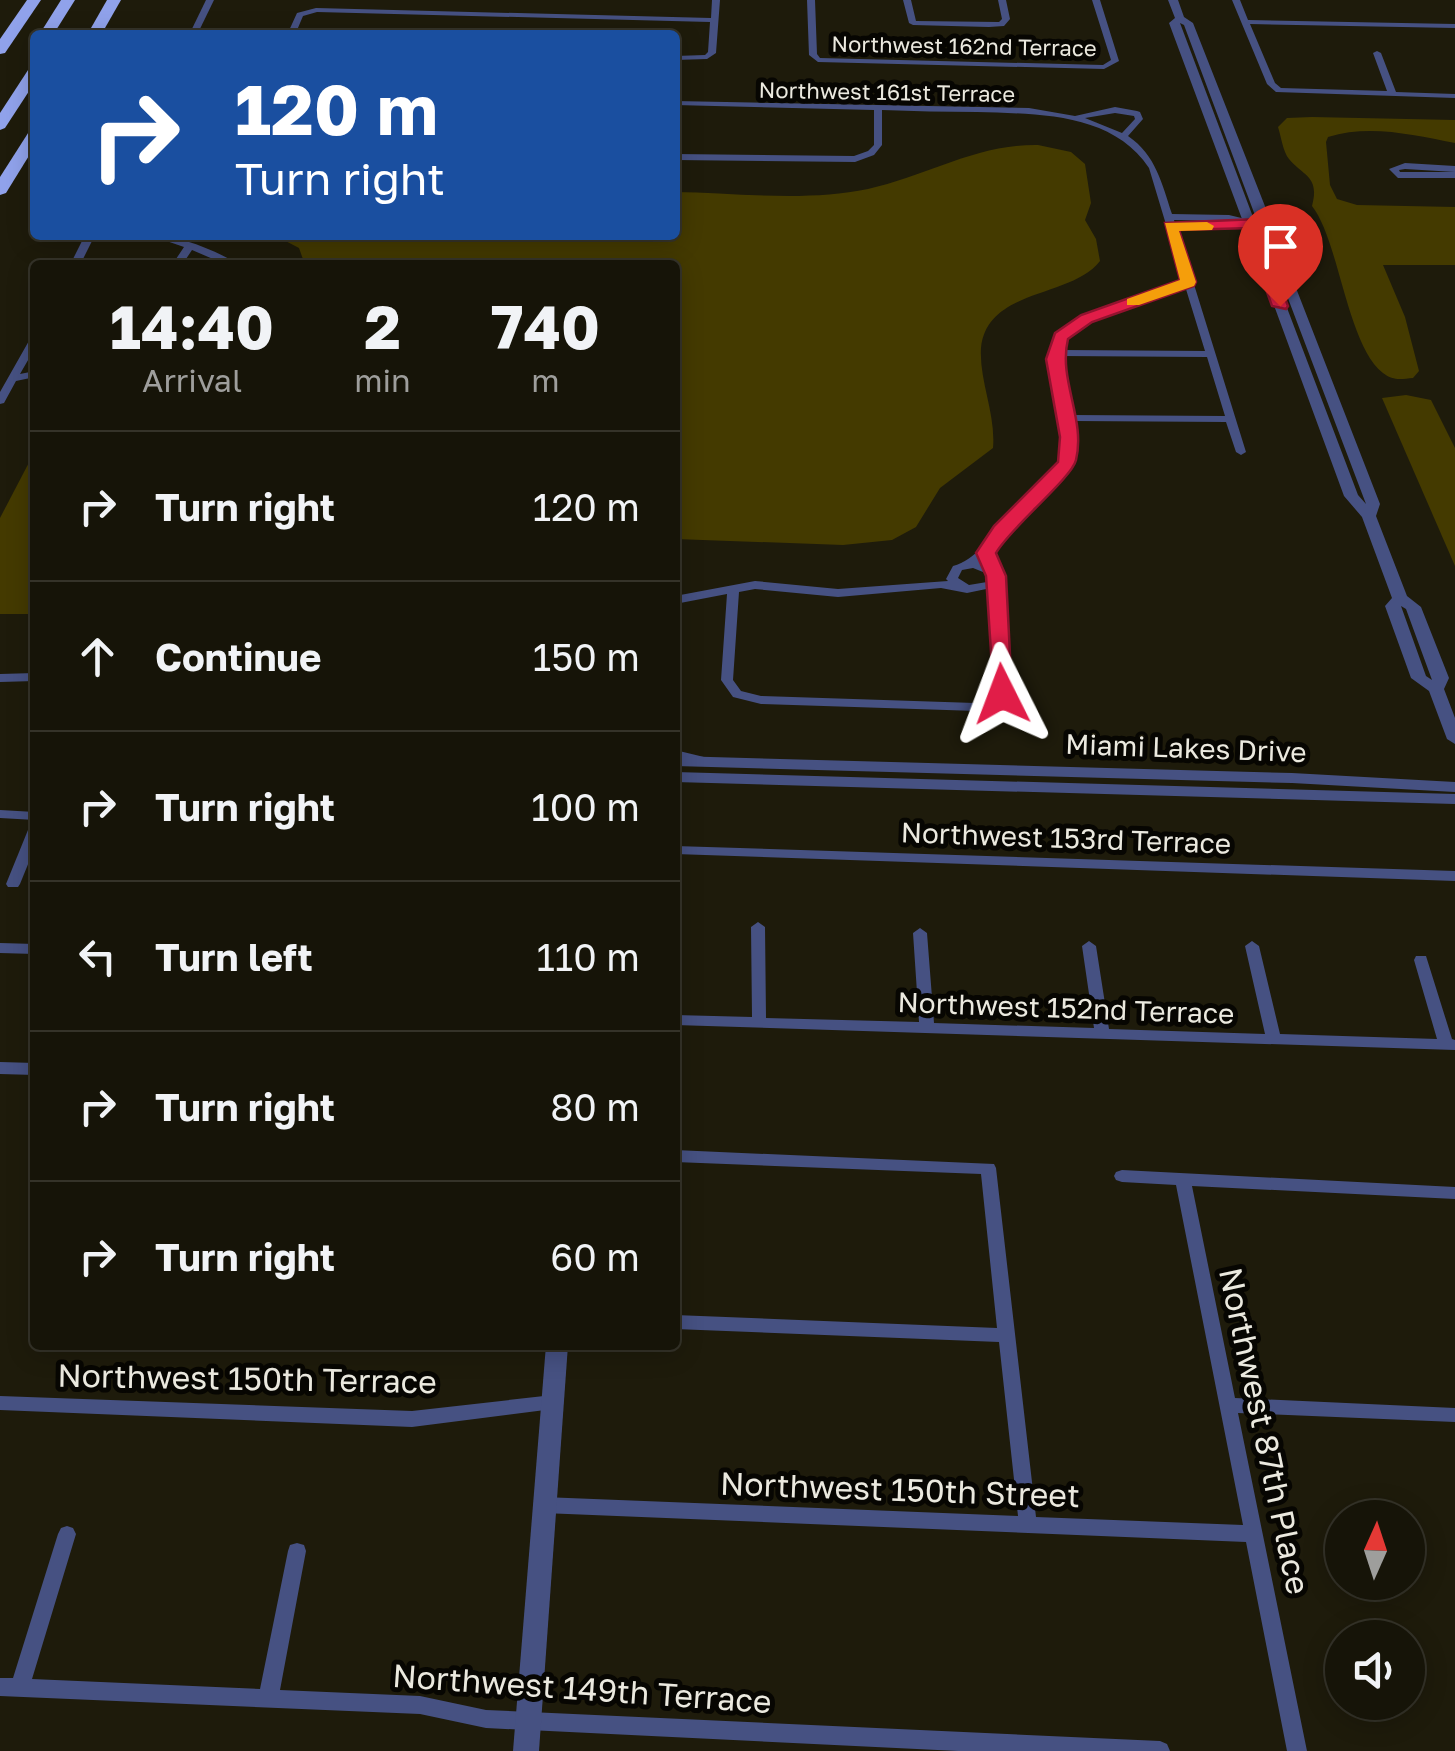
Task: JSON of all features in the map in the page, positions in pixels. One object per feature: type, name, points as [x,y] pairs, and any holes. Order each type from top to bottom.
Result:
[{"type":"highway","points":[[0,50],[34,0]]},
{"type":"highway","points":[[49,30],[68,0]]},
{"type":"highway","points":[[60,30],[79,0]]},
{"type":"highway","points":[[97,30],[114,0]]},
{"type":"highway","points":[[0,107],[30,60]]},
{"type":"highway","points":[[0,126],[30,78]]},
{"type":"highway","points":[[0,190],[30,141]]},
{"type":"highway","points":[[0,172],[19,158]]},
{"type":"street","points":[[195,30],[210,0]]},
{"type":"street","points":[[680,58],[707,57],[712,53],[716,0]]},
{"type":"street","name":"Northwest 162nd Terrace","points":[[810,0],[813,56],[818,60],[1110,66],[1115,61],[1096,0]]},
{"type":"street","points":[[906,0],[913,22],[1001,24],[1006,19],[1002,0]]},
{"type":"street","points":[[1172,0],[1180,19],[1174,22],[1248,218],[1258,223],[1273,264],[1267,270],[1351,496],[1369,516],[1400,598],[1393,606],[1419,678],[1436,689],[1455,738]]},
{"type":"street","points":[[1236,0],[1271,84],[1279,90],[1455,96]]},
{"type":"street","points":[[294,30],[305,12],[714,20]]},
{"type":"street","points":[[1245,22],[1455,26]]},
{"type":"street","points":[[1377,53],[1394,94]]},
{"type":"street","name":"Northwest 161st Terrace","points":[[680,103],[1018,110],[1073,118],[1123,136]]},
{"type":"street","points":[[680,157],[862,157],[876,147],[878,110]]},
{"type":"street","points":[[1073,118],[1114,110],[1137,114],[1139,119],[1123,136],[1150,162],[1241,452]]},
{"type":"street","points":[[1393,169],[1455,172],[1398,175],[1393,169]]},
{"type":"street","points":[[1168,222],[1232,227],[1240,222],[1258,223]]},
{"type":"street","points":[[170,240],[230,260]]},
{"type":"street","points":[[180,260],[190,246]]},
{"type":"street","points":[[930,586],[986,553],[1000,530],[1067,464],[1057,347],[1077,323],[1188,282]]},
{"type":"street","points":[[1057,347],[1210,354]]},
{"type":"street","points":[[0,401],[30,348]]},
{"type":"street","points":[[13,378],[30,375]]},
{"type":"street","points":[[1066,418],[1231,419]]},
{"type":"street","points":[[732,588],[728,680],[737,694],[761,700],[977,706],[998,698],[1003,687],[993,575],[986,553]]},
{"type":"street","points":[[968,564],[993,575]]},
{"type":"street","points":[[953,571],[952,579],[988,598],[996,611]]},
{"type":"street","points":[[680,599],[767,585],[838,593],[930,586],[988,588],[993,575]]},
{"type":"street","points":[[0,678],[30,678]]},
{"type":"street","name":"Miami Lakes Drive","points":[[680,758],[1455,787]]},
{"type":"street","name":"Miami Lakes Drive","points":[[680,777],[1455,798]]},
{"type":"street","points":[[0,814],[30,816]]},
{"type":"street","points":[[13,884],[30,842]]},
{"type":"street","name":"Northwest 153rd Terrace","points":[[680,850],[1455,876]]},
{"type":"street","points":[[758,927],[759,1024]]},
{"type":"street","points":[[920,933],[927,1029]]},
{"type":"street","points":[[1089,946],[1102,1034]]},
{"type":"street","points":[[1252,946],[1274,1040]]},
{"type":"street","points":[[0,948],[30,949]]},
{"type":"street","points":[[1421,960],[1451,1045]]},
{"type":"street","name":"Northwest 152nd Terrace","points":[[680,1020],[1451,1045]]},
{"type":"street","points":[[0,1068],[30,1070]]},
{"type":"street","points":[[680,1156],[988,1168],[1028,1525]]},
{"type":"street","points":[[1122,1176],[1455,1193]]},
{"type":"street","name":"Northwest 87th Place","points":[[1183,1181],[1298,1751]]},
{"type":"street","points":[[680,1322],[1005,1334]]},
{"type":"street","points":[[526,1751],[557,1350]]},
{"type":"street","name":"Northwest 150th Terrace","points":[[0,1403],[412,1419],[552,1402]]},
{"type":"street","points":[[1230,1405],[1455,1415]]},
{"type":"street","name":"Northwest 150th Street","points":[[544,1505],[1255,1534]]},
{"type":"street","points":[[10,1687],[67,1534]]},
{"type":"street","points":[[268,1700],[297,1551]]},
{"type":"street","name":"Northwest 149th Terrace","points":[[10,1687],[420,1705],[528,1722],[1160,1751]]},
{"type":"shaded area","points":[[1287,118],[1455,120],[1455,143],[1376,131],[1344,133],[1328,137],[1326,142],[1330,185],[1337,199],[1357,205],[1455,207],[1455,265],[1383,265],[1405,317],[1419,371],[1413,378],[1390,377],[1371,359],[1312,206],[1312,182],[1285,152],[1278,127]]},
{"type":"shaded area","points":[[1038,145],[1071,152],[1085,164],[1091,203],[1085,220],[1096,239],[1100,261],[1070,282],[998,314],[987,329],[981,348],[993,448],[940,488],[916,527],[892,540],[843,545],[680,539],[680,260],[303,260],[299,248],[284,240],[680,240],[680,192],[796,196],[844,193],[1015,146]]},
{"type":"shaded area","points":[[1406,395],[1431,400],[1455,448],[1455,566],[1382,398]]},
{"type":"shaded area","points":[[30,461],[30,614],[0,614],[0,518]]},
{"type":"slow traffic","points":[[1133,302],[1188,282],[1170,226],[1207,226]]},
{"type":"route","points":[[1002,694],[996,576],[986,553],[1000,530],[1067,464],[1069,437],[1055,359],[1060,336],[1086,319],[1188,282],[1170,226],[1232,227],[1240,222],[1258,223],[1273,264],[1267,270],[1280,306]]}]
